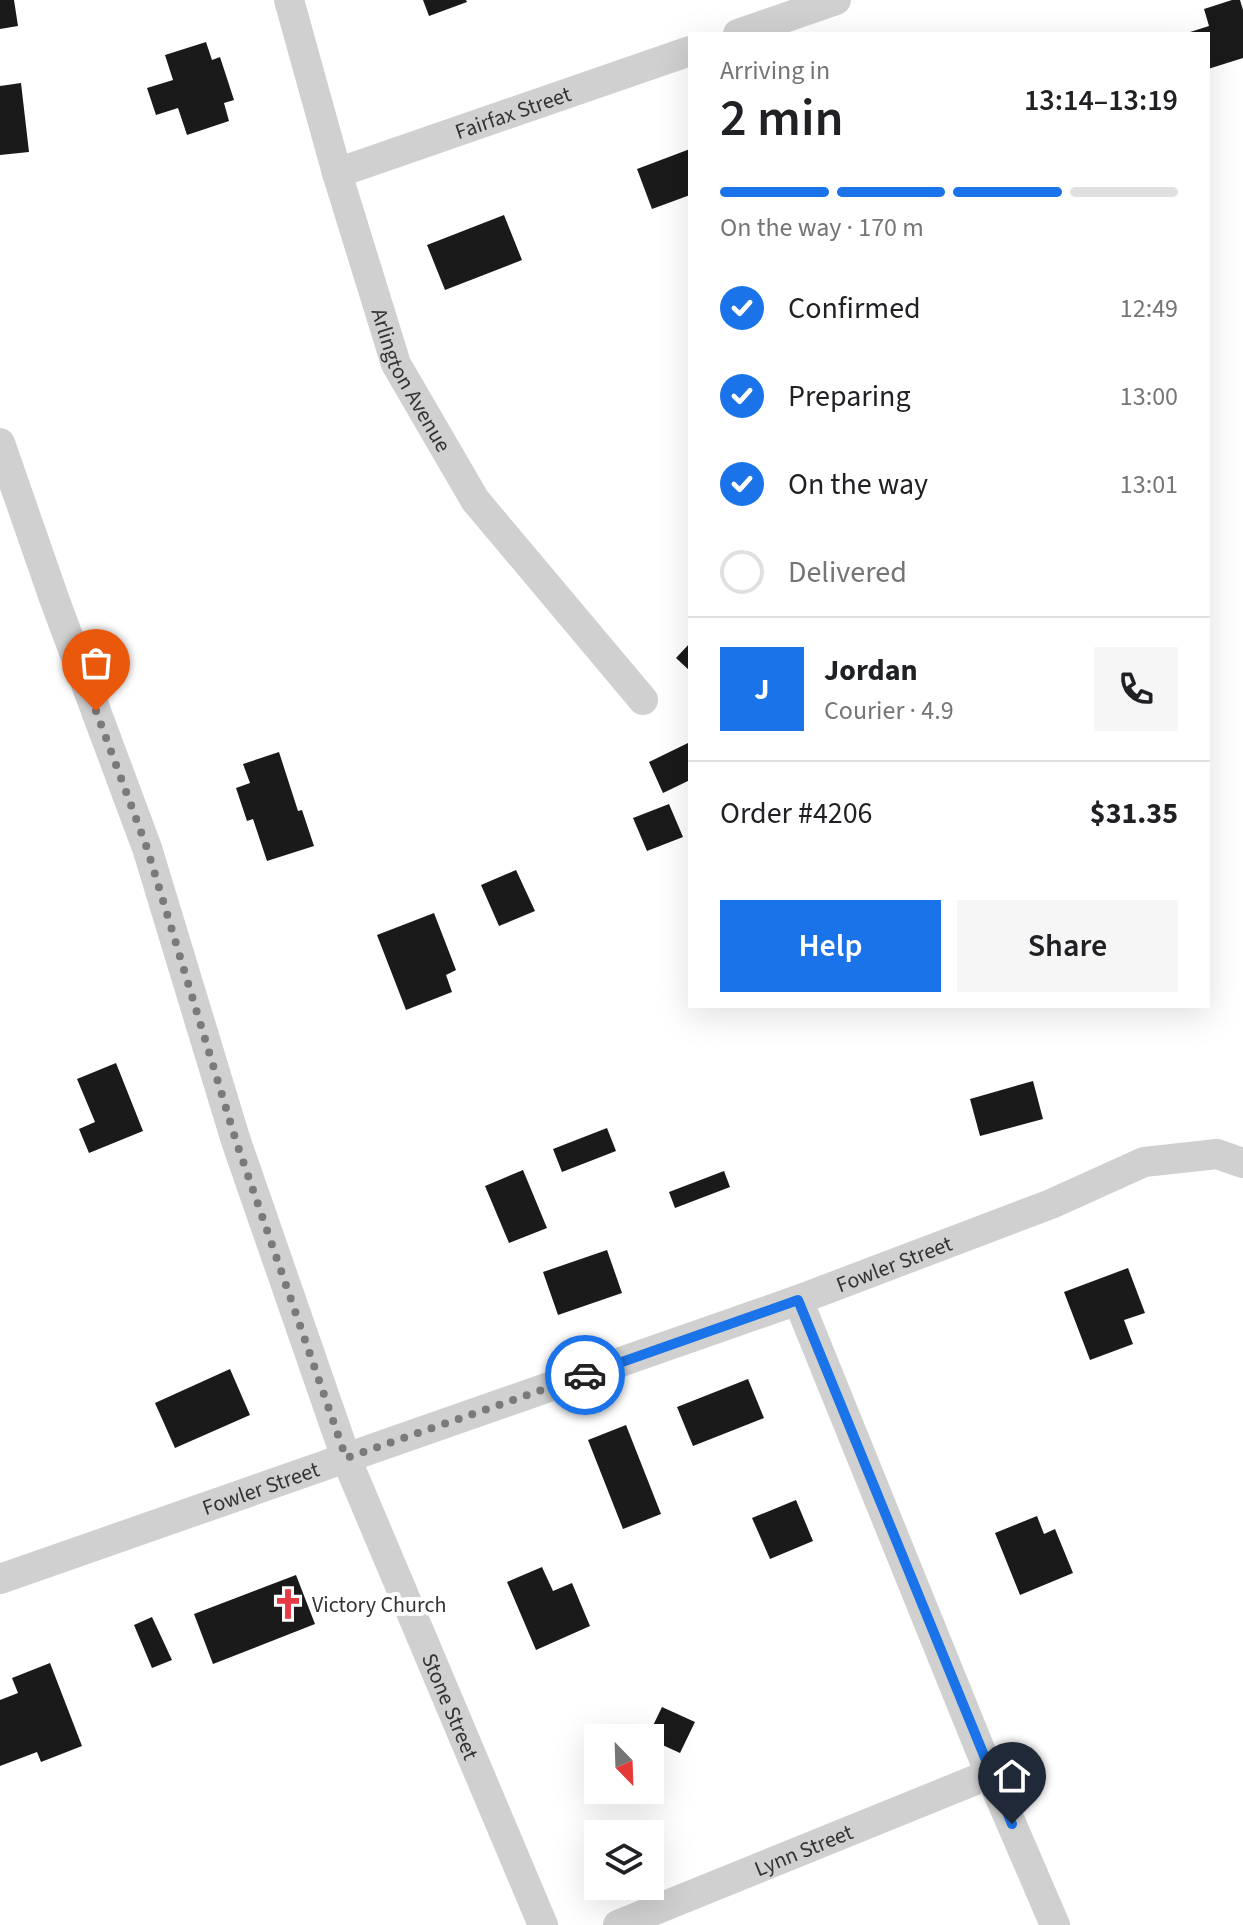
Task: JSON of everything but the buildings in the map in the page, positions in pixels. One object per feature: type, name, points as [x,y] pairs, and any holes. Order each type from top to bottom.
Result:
[{"type":"street","name":"Arlington Avenue","points":[[289,0],[337,173],[396,364],[475,500],[643,700]]},
{"type":"street","points":[[744,32],[836,0]]},
{"type":"street","name":"Fairfax Street","points":[[337,173],[688,52]]},
{"type":"street","name":"Stone Street","points":[[0,443],[147,848],[236,1141],[346,1458],[543,1925]]},
{"type":"street","name":"Fowler Street","points":[[0,1579],[798,1300],[1051,1204],[1144,1162],[1217,1154],[1243,1163]]},
{"type":"street","points":[[798,1300],[990,1774],[1055,1925]]},
{"type":"street","name":"Lynn Street","points":[[618,1925],[990,1774]]},
{"type":"way so far","points":[[96,711],[147,848],[236,1141],[346,1458],[585,1375]]},
{"type":"place","name":"Victory Church","points":[[288,1604]]},
{"type":"route","points":[[585,1375],[798,1300],[1012,1824]]}]
